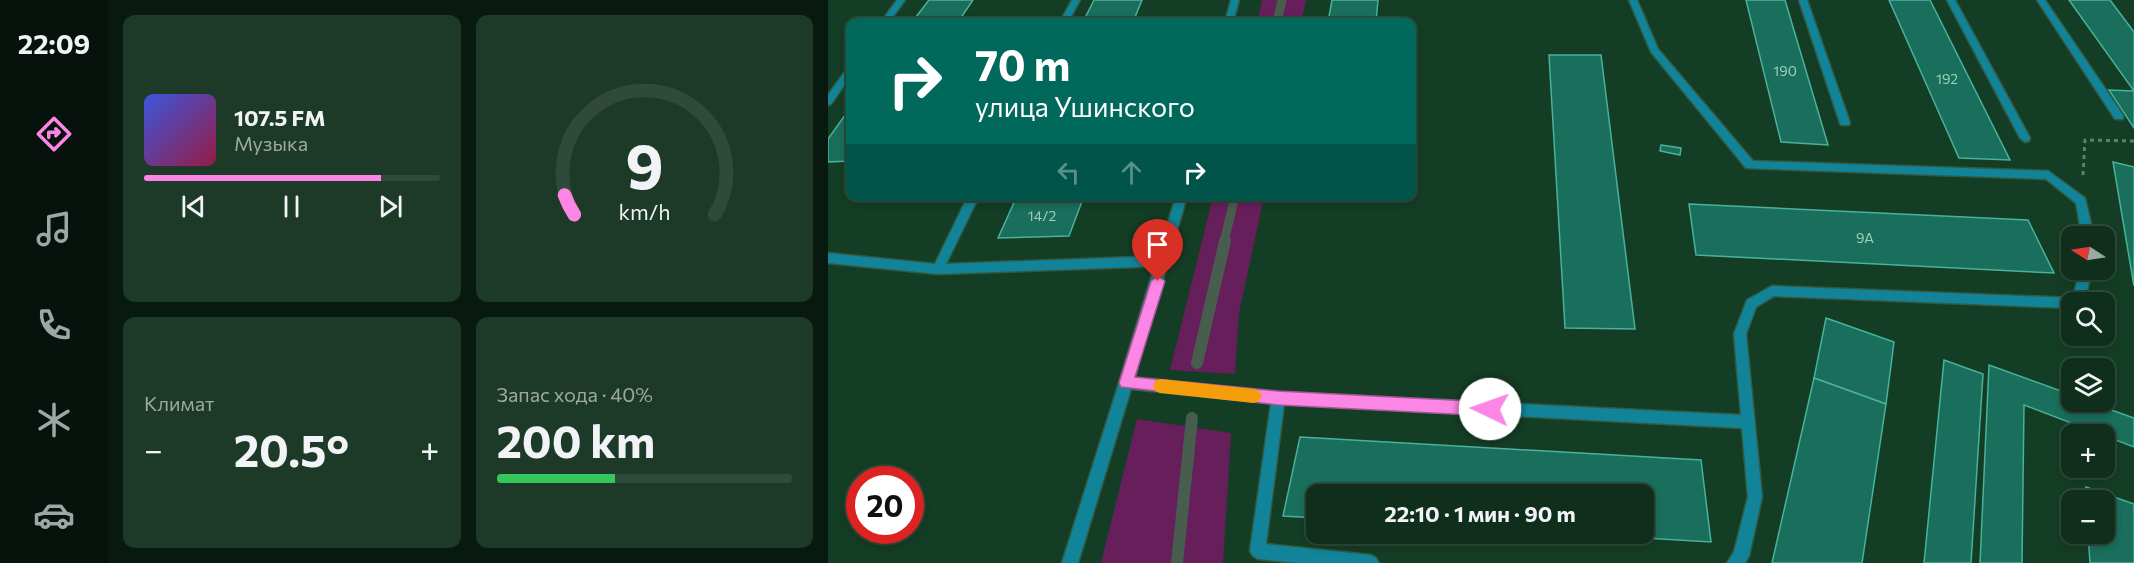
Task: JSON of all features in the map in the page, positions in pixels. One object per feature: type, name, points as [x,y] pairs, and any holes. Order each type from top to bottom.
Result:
[{"type":"street","points":[[888,18],[901,0]]},
{"type":"street","points":[[1066,18],[1076,0]]},
{"type":"street","points":[[1230,18],[1235,0]]},
{"type":"street","points":[[1633,0],[1654,50],[1750,165],[2048,175],[2081,201],[2086,226]]},
{"type":"street","points":[[1803,0],[1845,123]]},
{"type":"street","points":[[1951,0],[2025,138]]},
{"type":"street","points":[[2041,0],[2119,117]]},
{"type":"street","points":[[828,102],[846,77]]},
{"type":"street","points":[[938,269],[972,201]]},
{"type":"street","points":[[1070,563],[1181,201]]},
{"type":"street","points":[[828,258],[938,269],[1164,261]]},
{"type":"street","points":[[1735,563],[1741,556],[1755,497],[1740,334],[1751,304],[1772,291],[2061,303]]},
{"type":"street","points":[[1126,383],[1278,398],[1749,422]]},
{"type":"street","points":[[1278,398],[1258,551],[1371,563]]},
{"type":"path","points":[[2081,201],[2085,140],[2134,141]]},
{"type":"shaded area","points":[[1262,0],[1306,0],[1302,18],[1258,18]]},
{"type":"shaded area","points":[[1212,201],[1263,201],[1239,313],[1235,374],[1170,370]]},
{"type":"shaded area","points":[[1137,419],[1231,433],[1223,563],[1101,563]]},
{"type":"building","points":[[929,0],[973,0],[961,18],[915,18]]},
{"type":"building","points":[[1094,0],[1142,0],[1135,18],[1085,18]]},
{"type":"building","points":[[1332,0],[1378,0],[1376,18],[1329,18]]},
{"type":"building","points":[[1746,0],[1785,0],[1828,145],[1781,142]]},
{"type":"building","points":[[1889,0],[1930,0],[2010,160],[1959,158]]},
{"type":"building","points":[[2069,0],[2110,0],[2134,32],[2134,91]]},
{"type":"building","points":[[1549,55],[1601,55],[1635,329],[1565,328]]},
{"type":"building","points":[[2109,90],[2134,91],[2134,128]]},
{"type":"building","points":[[846,114],[846,161],[828,162],[828,139]]},
{"type":"building","points":[[1661,145],[1681,148],[1680,155],[1660,151]]},
{"type":"building","points":[[2113,162],[2134,167],[2134,286]]},
{"type":"building","points":[[1015,201],[1082,201],[1069,236],[998,238]]},
{"type":"building","points":[[1689,204],[2028,220],[2054,273],[1696,255]]},
{"type":"building","points":[[1826,318],[1894,342],[1886,404],[1814,378]]},
{"type":"building","points":[[1944,360],[1983,374],[1971,563],[1924,563]]},
{"type":"building","points":[[1989,365],[2061,391],[2061,412],[2115,411],[2134,418],[2134,447],[2115,440],[2115,424],[2074,424],[2024,405],[2022,563],[1980,563]]},
{"type":"building","points":[[1814,378],[1886,404],[1862,563],[1772,563]]},
{"type":"building","points":[[1300,437],[1701,460],[1711,542],[1654,539],[1654,484],[1306,484],[1306,517],[1283,516]]},
{"type":"building","points":[[2115,497],[2134,504],[2134,563],[2090,563],[2089,544],[2115,544]]},
{"type":"waterway","points":[[1278,18],[1282,0]]},
{"type":"waterway","points":[[1224,242],[1234,201]]},
{"type":"waterway","points":[[1197,363],[1225,241]]},
{"type":"waterway","points":[[1177,563],[1192,418]]},
{"type":"slow traffic","points":[[1160,386],[1254,396]]},
{"type":"route","points":[[1158,281],[1126,383],[1278,398],[1490,409]]}]
